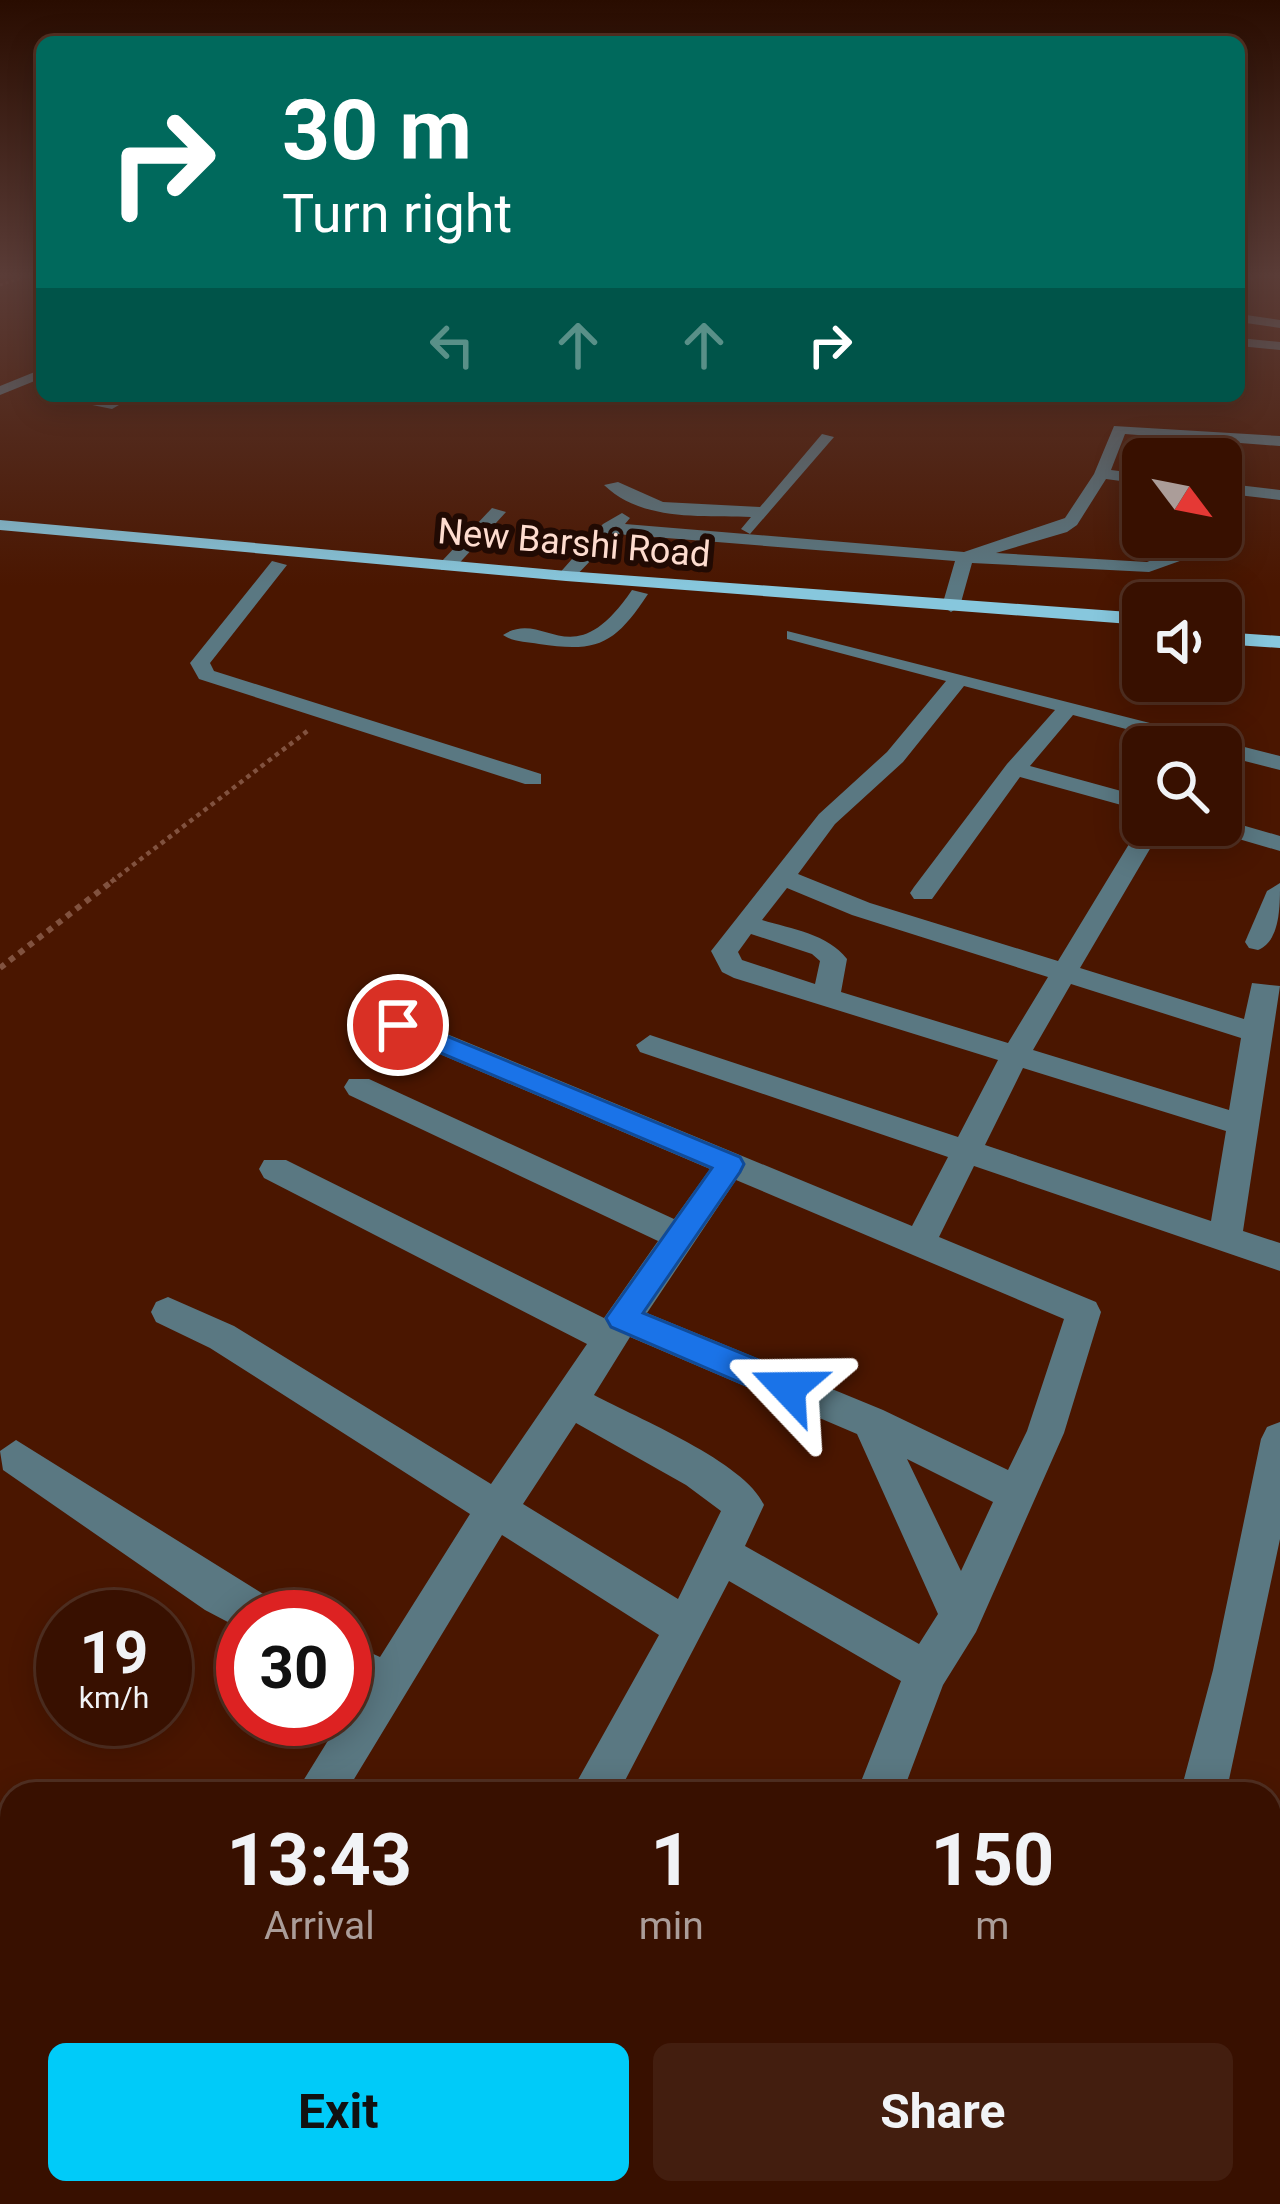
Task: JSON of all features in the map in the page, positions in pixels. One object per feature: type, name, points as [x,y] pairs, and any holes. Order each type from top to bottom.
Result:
[{"type":"main road","name":"New Barshi Road","points":[[0,525],[566,576],[1122,618]]},
{"type":"main road","name":"New Barshi Road","points":[[0,539],[1122,630]]},
{"type":"main road","points":[[1242,626],[1280,629]]},
{"type":"main road","points":[[1242,639],[1280,642]]},
{"type":"street","points":[[3,390],[36,393]]},
{"type":"street","points":[[93,402],[112,405]]},
{"type":"street","points":[[965,557],[1071,521],[1102,474],[1119,429],[1280,441]]},
{"type":"street","points":[[742,540],[827,437]]},
{"type":"street","points":[[1102,474],[1122,476]]},
{"type":"street","points":[[612,485],[640,502],[763,512]]},
{"type":"street","points":[[1242,490],[1280,495]]},
{"type":"street","points":[[566,576],[640,502]]},
{"type":"street","points":[[447,566],[498,512]]},
{"type":"street","points":[[609,528],[1149,567],[1172,558]]},
{"type":"street","points":[[951,606],[965,557]]},
{"type":"street","points":[[278,565],[200,663],[201,670],[217,680],[532,779]]},
{"type":"street","points":[[513,635],[580,643],[604,639],[618,628],[639,594]]},
{"type":"street","points":[[794,635],[1139,726]]},
{"type":"street","points":[[960,678],[895,758],[827,819],[724,951],[732,965],[1242,1125]]},
{"type":"street","points":[[923,893],[1069,707]]},
{"type":"street","points":[[1242,754],[1280,763]]},
{"type":"street","points":[[1015,770],[1122,798]]},
{"type":"street","points":[[1242,833],[1280,844]]},
{"type":"street","points":[[921,1240],[1015,1056],[1139,846]]},
{"type":"street","points":[[783,877],[823,896],[1256,1033]]},
{"type":"street","points":[[1258,942],[1280,891]]},
{"type":"street","points":[[745,923],[821,948],[834,958],[826,997]]},
{"type":"street","points":[[1225,1239],[1262,990],[1280,995]]},
{"type":"street","points":[[398,1025],[1084,1312],[1046,1432],[961,1617],[926,1672],[884,1782]]},
{"type":"street","points":[[650,1045],[1280,1258]]},
{"type":"street","points":[[359,1088],[679,1236]]},
{"type":"street","points":[[326,1782],[495,1510],[730,1164]]},
{"type":"street","points":[[275,1169],[616,1328],[871,1422],[1017,1494]]},
{"type":"street","points":[[168,1312],[222,1337],[686,1628]]},
{"type":"street","points":[[572,1402],[700,1472],[744,1505],[686,1628],[600,1782]]},
{"type":"street","points":[[871,1422],[961,1617]]},
{"type":"street","points":[[1206,1782],[1234,1670],[1280,1438]]},
{"type":"street","points":[[16,1458],[216,1592]]},
{"type":"street","points":[[721,1553],[926,1672]]},
{"type":"street","points":[[372,1677],[384,1683]]},
{"type":"path","points":[[0,968],[328,716]]},
{"type":"route","points":[[398,1025],[730,1164],[622,1318],[788,1388]]}]
